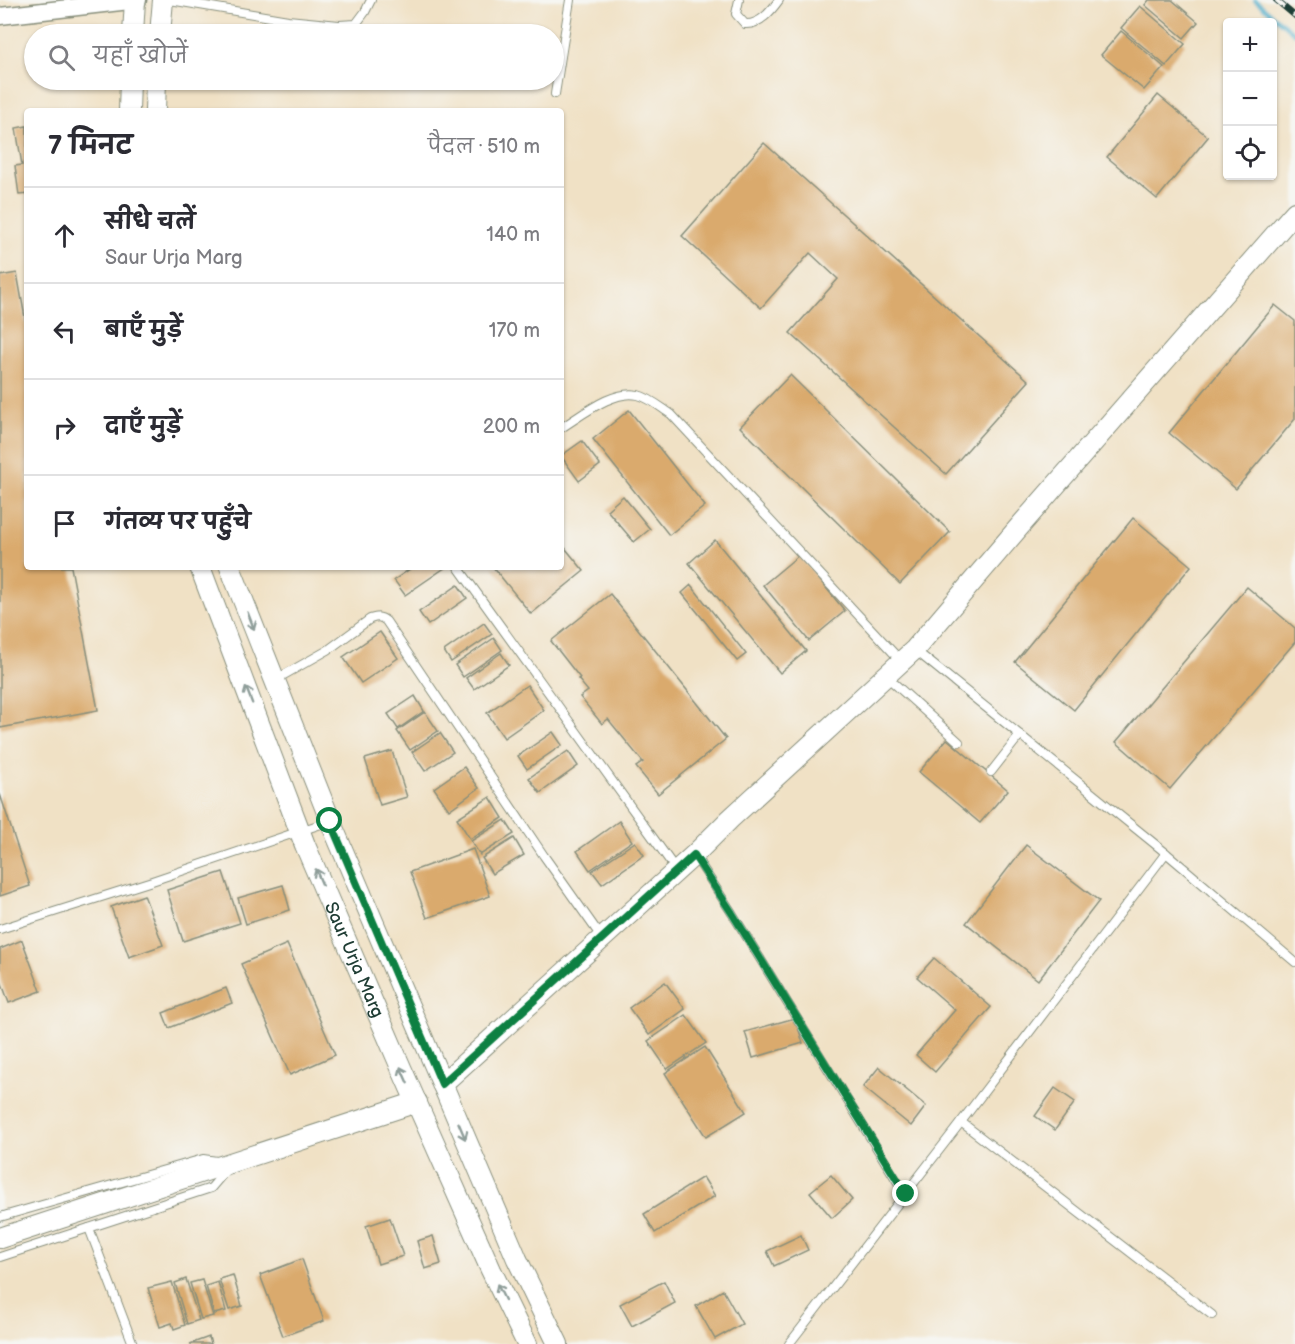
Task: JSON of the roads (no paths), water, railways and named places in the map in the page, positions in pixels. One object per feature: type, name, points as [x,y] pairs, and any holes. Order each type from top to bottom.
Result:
[{"type":"street","points":[[0,16],[136,0],[134,24]]},
{"type":"street","points":[[161,24],[163,0]]},
{"type":"street","points":[[129,108],[130,90]]},
{"type":"street","points":[[155,108],[156,90]]},
{"type":"street","points":[[442,1084],[677,871],[908,655],[1295,212]]},
{"type":"street","name":"Saur Urja Marg","points":[[201,570],[300,831],[355,962],[490,1270],[527,1344]]},
{"type":"street","name":"Saur Urja Marg","points":[[231,570],[330,821],[517,1259],[558,1344]]},
{"type":"street","points":[[0,1238],[417,1102]]},
{"type":"lane","points":[[170,0],[288,20],[329,24]]},
{"type":"lane","points":[[356,24],[371,0]]},
{"type":"lane","points":[[564,38],[570,0]]},
{"type":"lane","points":[[739,0],[736,14],[745,24],[752,24],[761,20],[779,0]]},
{"type":"lane","points":[[555,94],[556,90]]},
{"type":"lane","points":[[564,426],[610,398],[624,394],[637,394],[650,399],[670,414],[908,655],[1020,735],[1295,962]]},
{"type":"lane","points":[[460,570],[677,871]]},
{"type":"lane","points":[[274,680],[328,650],[370,619],[377,617],[386,621],[602,938]]},
{"type":"lane","points":[[886,676],[959,742]]},
{"type":"lane","points":[[991,772],[1020,735]]},
{"type":"lane","points":[[0,929],[330,821]]},
{"type":"lane","points":[[789,1344],[1166,854]]},
{"type":"lane","points":[[694,855],[906,1194]]},
{"type":"lane","points":[[961,1122],[1212,1315]]},
{"type":"lane","points":[[0,1217],[203,1159],[232,1162]]},
{"type":"lane","points":[[0,1257],[212,1188],[232,1162]]},
{"type":"lane","points":[[89,1228],[133,1344]]},
{"type":"waterway","points":[[1255,0],[1295,34]]},
{"type":"railway","points":[[1276,0],[1295,16]]}]
